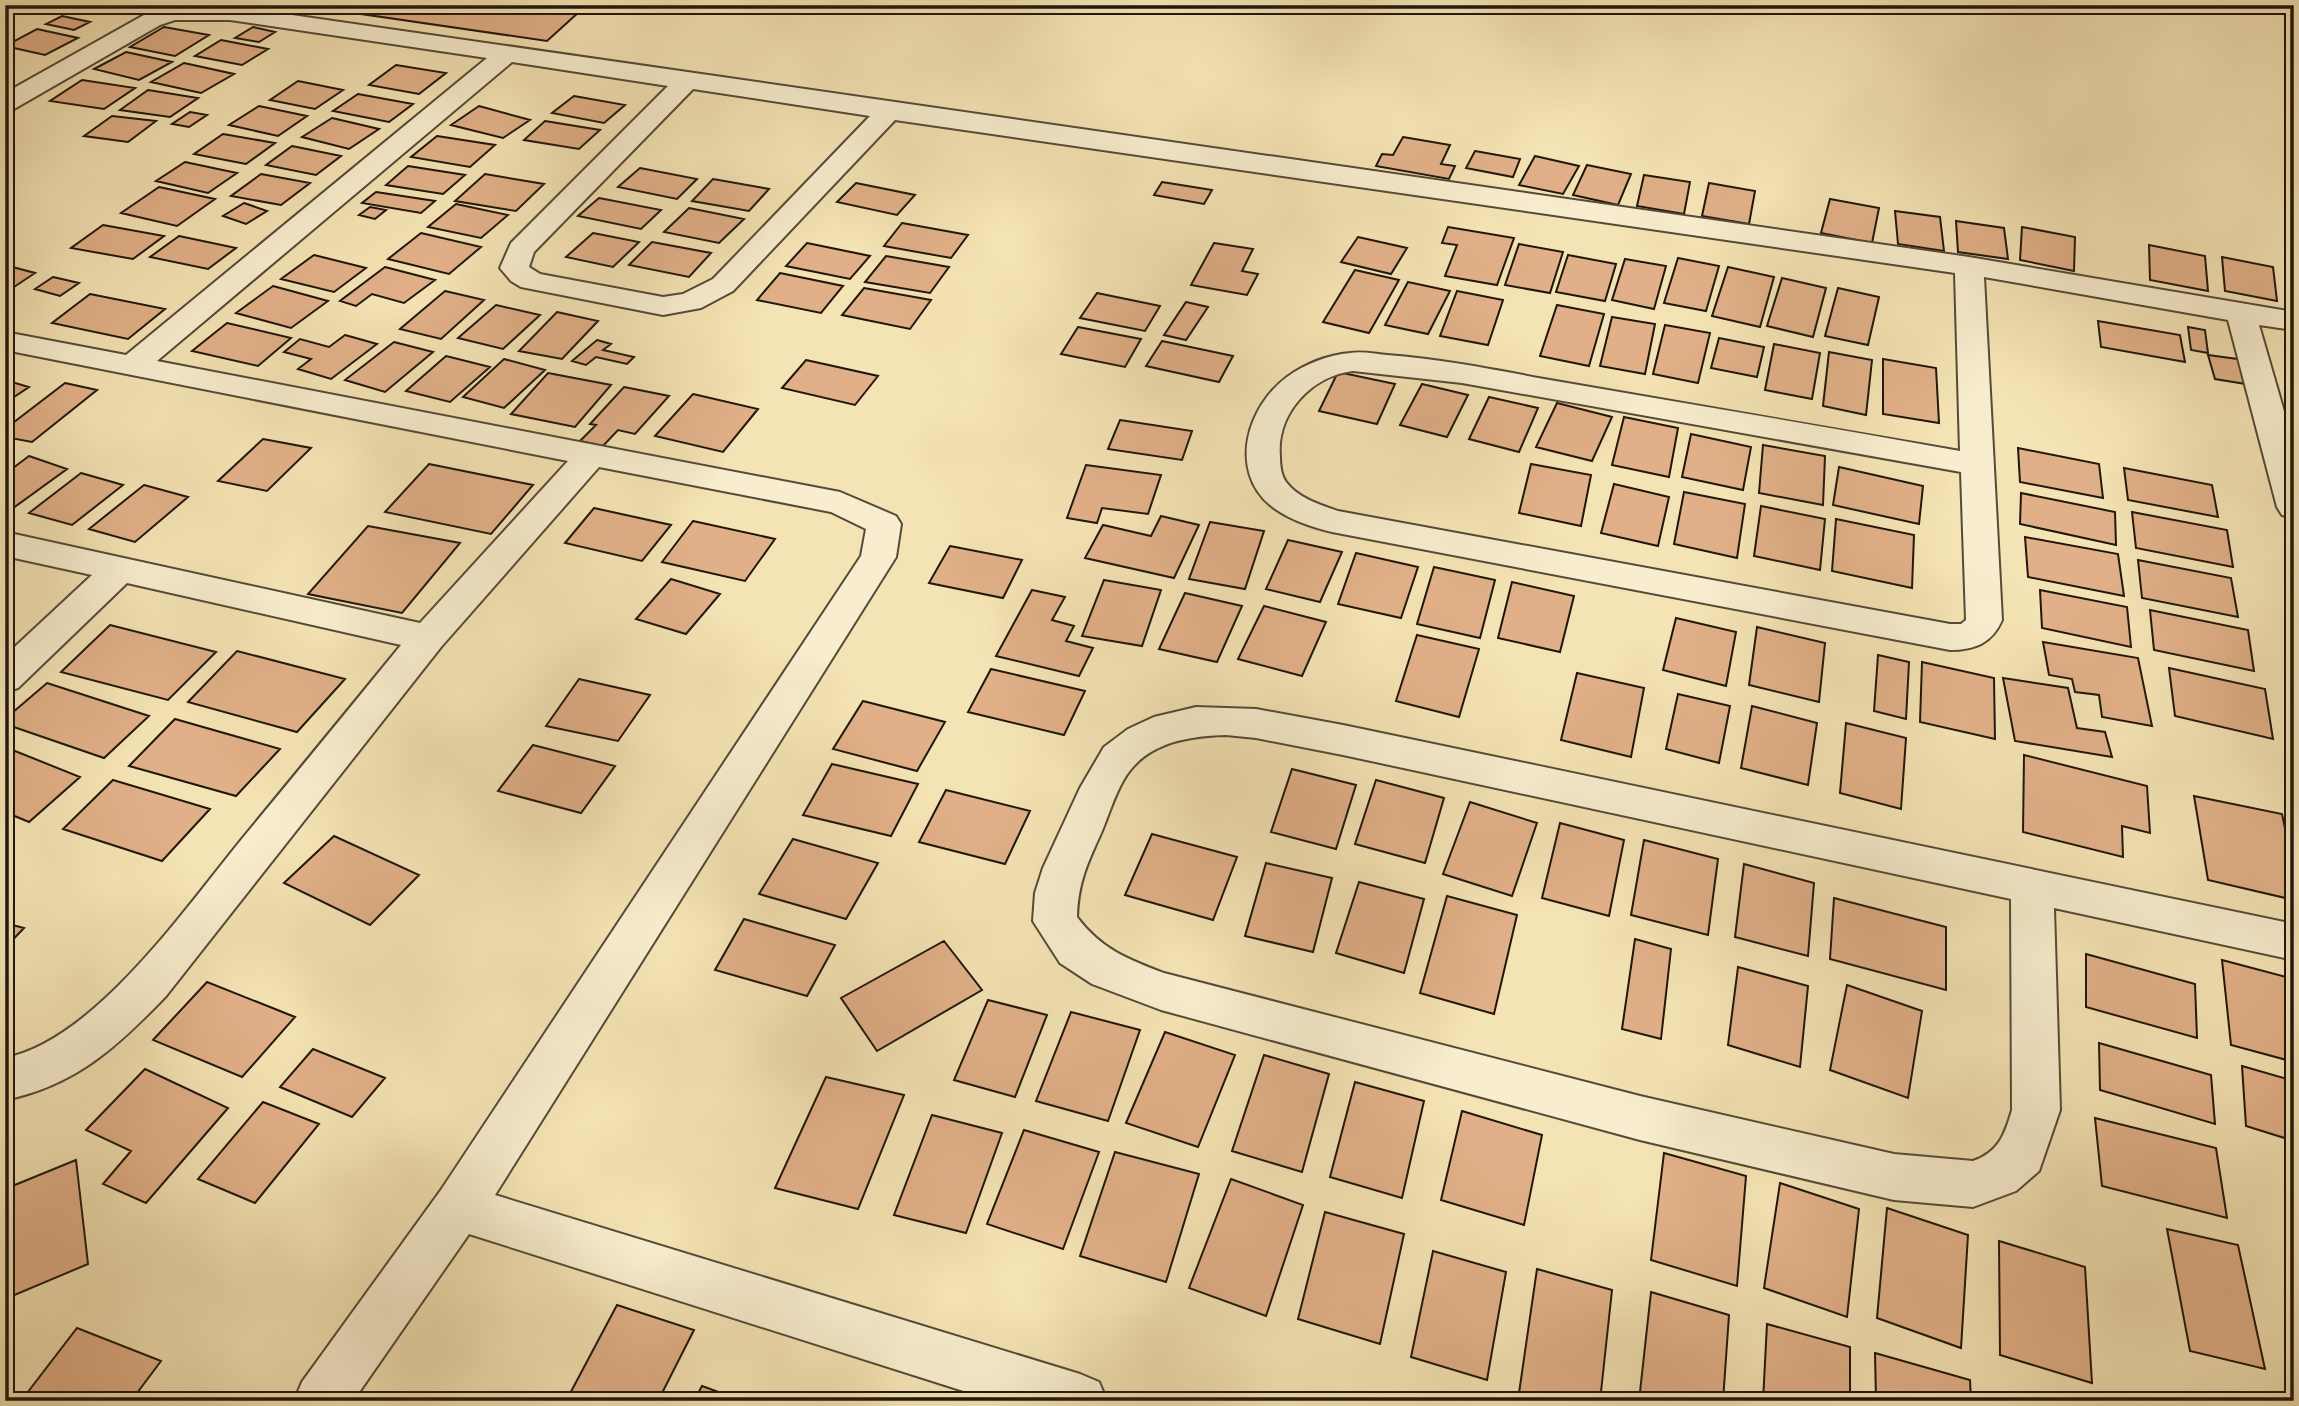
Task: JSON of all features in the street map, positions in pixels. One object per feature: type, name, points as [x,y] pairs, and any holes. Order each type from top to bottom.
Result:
[{"type":"street","points":[[5,104],[152,20],[173,13],[230,13],[686,82],[1969,266],[2294,321]]},
{"type":"street","points":[[133,365],[506,55]]},
{"type":"street","points":[[686,82],[521,249],[514,268],[521,275],[531,281],[663,306],[691,302],[709,295],[723,285],[889,111]]},
{"type":"street","points":[[1969,266],[1984,620],[1981,627],[1965,637],[1950,637],[1332,521],[1299,509],[1275,494],[1266,480],[1262,458],[1266,426],[1279,401],[1296,383],[1350,362],[1402,365],[1510,382],[1977,464]]},
{"type":"street","points":[[2241,313],[2289,474],[2294,508]]},
{"type":"street","points":[[5,341],[593,453],[839,503],[884,524],[878,557],[459,1207],[321,1401]]},
{"type":"street","points":[[5,1079],[25,1077],[67,1056],[114,1020],[150,983],[428,638],[593,453]]},
{"type":"street","points":[[5,544],[428,638]]},
{"type":"street","points":[[5,678],[118,571]]},
{"type":"street","points":[[2032,887],[2036,1111],[2022,1154],[1999,1175],[1973,1184],[1894,1177],[1640,1118],[1161,991],[1108,971],[1076,950],[1055,921],[1058,885],[1090,809],[1116,760],[1138,740],[1177,725],[1206,720],[1243,722],[1343,740],[2294,942]]},
{"type":"street","points":[[459,1207],[1080,1401]]},
{"type":"building","points":[[299,5],[523,5],[579,12],[547,41]]},
{"type":"building","points":[[62,16],[90,22],[74,30],[46,24]]},
{"type":"building","points":[[164,27],[209,35],[175,56],[130,47]]},
{"type":"building","points":[[253,27],[275,32],[259,42],[235,38]]},
{"type":"building","points":[[37,29],[78,38],[45,55],[5,46]]},
{"type":"building","points":[[221,40],[268,49],[242,65],[195,56]]},
{"type":"building","points":[[126,52],[172,62],[139,80],[94,69]]},
{"type":"building","points":[[184,63],[234,74],[201,93],[151,82]]},
{"type":"building","points":[[396,65],[446,73],[419,94],[369,85]]},
{"type":"building","points":[[82,80],[135,88],[104,109],[50,101]]},
{"type":"building","points":[[298,81],[343,90],[315,109],[270,100]]},
{"type":"building","points":[[148,90],[198,98],[170,117],[120,110]]},
{"type":"building","points":[[358,94],[413,104],[389,122],[333,111]]},
{"type":"building","points":[[574,96],[625,105],[604,123],[552,113]]},
{"type":"building","points":[[259,106],[307,116],[278,136],[229,125]]},
{"type":"building","points":[[479,106],[530,120],[503,138],[451,125]]},
{"type":"building","points":[[190,112],[207,115],[189,127],[172,124]]},
{"type":"building","points":[[112,116],[156,121],[128,142],[84,136]]},
{"type":"building","points":[[332,118],[379,129],[349,149],[302,137]]},
{"type":"building","points":[[545,121],[600,130],[579,149],[524,140]]},
{"type":"building","points":[[223,134],[275,143],[246,164],[194,154]]},
{"type":"building","points":[[437,136],[495,145],[470,167],[411,157]]},
{"type":"building","points":[[1403,137],[1450,145],[1441,164],[1455,166],[1449,179],[1376,166],[1382,154],[1393,155]]},
{"type":"building","points":[[292,146],[341,156],[316,175],[266,165]]},
{"type":"building","points":[[1475,151],[1520,159],[1513,177],[1466,168]]},
{"type":"building","points":[[1535,156],[1579,166],[1563,194],[1519,185]]},
{"type":"building","points":[[185,162],[237,173],[208,193],[156,181]]},
{"type":"building","points":[[1587,165],[1631,174],[1618,205],[1573,195]]},
{"type":"building","points":[[408,166],[465,175],[443,194],[386,185]]},
{"type":"building","points":[[640,168],[697,179],[677,199],[618,187]]},
{"type":"building","points":[[261,174],[310,183],[281,205],[231,196]]},
{"type":"building","points":[[485,174],[544,184],[516,211],[455,201]]},
{"type":"building","points":[[1644,175],[1690,182],[1684,214],[1637,206]]},
{"type":"building","points":[[713,179],[769,189],[749,211],[692,201]]},
{"type":"building","points":[[1162,182],[1212,190],[1204,204],[1154,195]]},
{"type":"building","points":[[856,183],[915,195],[897,215],[837,202]]},
{"type":"building","points":[[1709,183],[1755,191],[1749,224],[1702,216]]},
{"type":"building","points":[[159,187],[215,199],[177,226],[121,213]]},
{"type":"building","points":[[376,192],[435,201],[421,213],[362,203]]},
{"type":"building","points":[[599,198],[661,210],[641,229],[578,216]]},
{"type":"building","points":[[1830,199],[1879,208],[1872,243],[1821,233]]},
{"type":"building","points":[[244,203],[267,211],[246,224],[223,216]]},
{"type":"building","points":[[456,204],[508,215],[481,238],[428,227]]},
{"type":"building","points":[[370,207],[386,210],[375,219],[359,215]]},
{"type":"building","points":[[689,208],[744,219],[719,243],[664,232]]},
{"type":"building","points":[[1895,211],[1940,217],[1944,251],[1898,244]]},
{"type":"building","points":[[1956,221],[2004,228],[2008,259],[1958,252]]},
{"type":"building","points":[[902,223],[968,235],[951,258],[884,246]]},
{"type":"building","points":[[103,225],[164,236],[133,259],[71,248]]},
{"type":"building","points":[[1448,227],[1514,238],[1497,285],[1445,276],[1457,245],[1442,243]]},
{"type":"building","points":[[2022,227],[2075,237],[2074,271],[2020,260]]},
{"type":"building","points":[[421,233],[481,247],[449,274],[388,259]]},
{"type":"building","points":[[593,233],[639,242],[613,267],[566,257]]},
{"type":"building","points":[[179,236],[236,248],[208,269],[150,257]]},
{"type":"building","points":[[1358,237],[1407,248],[1391,274],[1341,262]]},
{"type":"building","points":[[652,242],[711,253],[689,277],[629,265]]},
{"type":"building","points":[[807,243],[870,256],[850,279],[786,266]]},
{"type":"building","points":[[1214,243],[1253,249],[1242,271],[1258,274],[1247,295],[1191,285]]},
{"type":"building","points":[[1519,244],[1563,252],[1550,293],[1505,285]]},
{"type":"building","points":[[2149,245],[2205,256],[2208,291],[2150,280]]},
{"type":"building","points":[[314,255],[366,268],[334,292],[281,279]]},
{"type":"building","points":[[1568,255],[1616,264],[1605,301],[1556,292]]},
{"type":"building","points":[[886,256],[949,267],[930,293],[865,282]]},
{"type":"building","points":[[2222,257],[2273,267],[2277,301],[2225,291]]},
{"type":"building","points":[[1678,258],[1719,266],[1706,311],[1664,303]]},
{"type":"building","points":[[1625,259],[1666,266],[1654,309],[1612,300]]},
{"type":"building","points":[[5,265],[35,273],[5,293]]},
{"type":"building","points":[[385,267],[435,280],[404,303],[372,294],[356,306],[340,301]]},
{"type":"building","points":[[1728,267],[1774,277],[1760,327],[1712,316]]},
{"type":"building","points":[[1355,270],[1399,280],[1369,333],[1323,322]]},
{"type":"building","points":[[780,273],[843,286],[821,313],[757,300]]},
{"type":"building","points":[[53,277],[79,283],[60,296],[35,289]]},
{"type":"building","points":[[1782,278],[1826,288],[1813,337],[1767,326]]},
{"type":"building","points":[[1408,282],[1450,291],[1428,334],[1385,325]]},
{"type":"building","points":[[273,286],[328,301],[291,328],[236,313]]},
{"type":"building","points":[[864,288],[931,300],[910,329],[842,315]]},
{"type":"building","points":[[1838,288],[1879,297],[1868,345],[1825,336]]},
{"type":"building","points":[[445,291],[484,300],[441,339],[400,329]]},
{"type":"building","points":[[1457,291],[1503,300],[1488,345],[1440,336]]},
{"type":"building","points":[[1097,293],[1160,306],[1145,331],[1080,318]]},
{"type":"building","points":[[90,294],[165,309],[128,339],[52,323]]},
{"type":"building","points":[[1186,302],[1208,307],[1186,340],[1164,335]]},
{"type":"building","points":[[496,305],[540,315],[503,349],[458,338]]},
{"type":"building","points":[[1557,305],[1604,314],[1589,366],[1540,356]]},
{"type":"building","points":[[557,312],[598,321],[562,359],[519,351]]},
{"type":"building","points":[[1612,317],[1655,324],[1645,374],[1600,366]]},
{"type":"building","points":[[2098,321],[2180,335],[2185,362],[2101,347]]},
{"type":"building","points":[[227,323],[291,338],[258,366],[192,351]]},
{"type":"building","points":[[1665,325],[1710,333],[1698,383],[1653,374]]},
{"type":"building","points":[[1078,327],[1141,339],[1125,367],[1061,354]]},
{"type":"building","points":[[2188,327],[2205,330],[2208,353],[2191,350]]},
{"type":"building","points":[[345,335],[377,344],[331,379],[298,369],[311,359],[284,352],[300,339],[329,347]]},
{"type":"building","points":[[1719,338],[1764,347],[1757,377],[1711,368]]},
{"type":"building","points":[[597,340],[611,344],[603,350],[634,357],[627,364],[596,357],[586,365],[572,361]]},
{"type":"building","points":[[1162,341],[1233,356],[1219,382],[1146,366]]},
{"type":"building","points":[[394,342],[433,352],[385,392],[345,380]]},
{"type":"building","points":[[1774,344],[1820,353],[1812,399],[1765,390]]},
{"type":"building","points":[[1829,352],[1872,360],[1866,415],[1823,406]]},
{"type":"building","points":[[2208,355],[2245,360],[2252,385],[2215,379]]},
{"type":"building","points":[[446,356],[490,367],[450,402],[406,391]]},
{"type":"building","points":[[504,359],[545,370],[504,408],[463,397]]},
{"type":"building","points":[[1883,359],[1936,368],[1939,423],[1883,414]]},
{"type":"building","points":[[806,360],[878,376],[855,405],[782,388]]},
{"type":"building","points":[[1338,372],[1395,384],[1377,424],[1319,411]]},
{"type":"building","points":[[548,373],[611,385],[575,427],[511,414]]},
{"type":"building","points":[[5,380],[29,387],[5,403]]},
{"type":"building","points":[[65,383],[97,390],[32,442],[5,437],[5,429]]},
{"type":"building","points":[[1422,384],[1468,395],[1447,437],[1400,425]]},
{"type":"building","points":[[624,387],[669,396],[635,434],[618,430],[603,446],[580,441],[596,425],[590,424]]},
{"type":"building","points":[[693,394],[758,409],[723,452],[655,436]]},
{"type":"building","points":[[1489,397],[1538,408],[1519,452],[1469,439]]},
{"type":"building","points":[[1557,403],[1612,417],[1592,461],[1536,447]]},
{"type":"building","points":[[1624,417],[1678,428],[1669,477],[1612,465]]},
{"type":"building","points":[[1120,420],[1192,431],[1182,460],[1108,449]]},
{"type":"building","points":[[1691,434],[1751,447],[1743,490],[1682,477]]},
{"type":"building","points":[[263,439],[311,448],[267,491],[218,481]]},
{"type":"building","points":[[1763,445],[1825,456],[1823,505],[1759,493]]},
{"type":"building","points":[[2018,448],[2099,464],[2103,498],[2020,482]]},
{"type":"building","points":[[29,456],[67,469],[5,514],[5,474]]},
{"type":"building","points":[[429,464],[533,485],[491,534],[385,512]]},
{"type":"building","points":[[1531,464],[1591,475],[1581,526],[1519,513]]},
{"type":"building","points":[[1086,465],[1161,475],[1148,514],[1102,508],[1097,523],[1067,518]]},
{"type":"building","points":[[1839,467],[1923,486],[1919,524],[1833,505]]},
{"type":"building","points":[[2124,468],[2212,485],[2218,517],[2128,500]]},
{"type":"building","points":[[81,473],[123,485],[72,525],[29,513]]},
{"type":"building","points":[[1614,484],[1669,497],[1658,546],[1601,533]]},
{"type":"building","points":[[144,485],[188,497],[135,542],[89,529]]},
{"type":"building","points":[[1684,492],[1745,504],[1737,558],[1674,544]]},
{"type":"building","points":[[2021,493],[2115,512],[2116,545],[2020,524]]},
{"type":"building","points":[[1761,506],[1825,519],[1820,570],[1754,556]]},
{"type":"building","points":[[594,508],[671,525],[642,561],[565,543]]},
{"type":"building","points":[[2132,512],[2227,530],[2233,567],[2136,548]]},
{"type":"building","points":[[1161,516],[1199,525],[1174,578],[1085,558],[1103,525],[1151,536]]},
{"type":"building","points":[[1836,519],[1914,535],[1912,588],[1832,571]]},
{"type":"building","points":[[693,521],[775,539],[745,581],[662,562]]},
{"type":"building","points":[[1210,522],[1264,531],[1245,589],[1189,579]]},
{"type":"building","points":[[368,526],[460,543],[402,613],[308,594]]},
{"type":"building","points":[[2025,537],[2118,554],[2124,596],[2028,577]]},
{"type":"building","points":[[1288,540],[1342,552],[1320,602],[1266,589]]},
{"type":"building","points":[[950,546],[1022,560],[1003,598],[929,583]]},
{"type":"building","points":[[1356,553],[1418,567],[1401,618],[1338,604]]},
{"type":"building","points":[[2138,560],[2231,578],[2238,617],[2142,598]]},
{"type":"building","points":[[1434,567],[1495,580],[1480,638],[1417,624]]},
{"type":"building","points":[[671,579],[720,594],[686,634],[636,619]]},
{"type":"building","points":[[1104,580],[1161,590],[1142,646],[1082,636]]},
{"type":"building","points":[[1512,582],[1574,596],[1560,652],[1498,638]]},
{"type":"building","points":[[1032,590],[1065,597],[1052,620],[1074,626],[1066,641],[1093,648],[1079,676],[996,656]]},
{"type":"building","points":[[2040,590],[2127,607],[2131,647],[2042,628]]},
{"type":"building","points":[[1185,593],[1242,606],[1217,662],[1159,649]]},
{"type":"building","points":[[1264,606],[1326,622],[1302,676],[1238,659]]},
{"type":"building","points":[[2150,610],[2248,630],[2254,671],[2154,650]]},
{"type":"building","points":[[1676,618],[1736,632],[1726,686],[1663,670]]},
{"type":"building","points":[[110,625],[216,652],[168,700],[61,672]]},
{"type":"building","points":[[1757,627],[1825,643],[1819,702],[1749,685]]},
{"type":"building","points":[[1417,635],[1479,649],[1459,717],[1396,701]]},
{"type":"building","points":[[2043,642],[2138,658],[2152,726],[2102,717],[2099,695],[2075,692],[2072,679],[2049,675]]},
{"type":"building","points":[[237,651],[345,679],[297,732],[188,702]]},
{"type":"building","points":[[1878,655],[1909,662],[1906,719],[1874,711]]},
{"type":"building","points":[[1922,662],[1994,678],[1995,739],[1920,722]]},
{"type":"building","points":[[2169,668],[2265,689],[2273,739],[2175,716]]},
{"type":"building","points":[[991,669],[1085,691],[1064,735],[968,712]]},
{"type":"building","points":[[1577,673],[1644,688],[1631,757],[1561,740]]},
{"type":"building","points":[[2003,678],[2068,688],[2077,728],[2105,732],[2112,757],[2015,741]]},
{"type":"building","points":[[579,679],[650,695],[618,741],[546,726]]},
{"type":"building","points":[[47,683],[149,716],[104,758],[5,724],[5,719]]},
{"type":"building","points":[[1678,694],[1730,706],[1719,763],[1666,749]]},
{"type":"building","points":[[863,701],[945,722],[917,771],[833,749]]},
{"type":"building","points":[[1752,706],[1817,723],[1808,785],[1741,768]]},
{"type":"building","points":[[175,719],[280,749],[236,796],[129,766]]},
{"type":"building","points":[[1846,723],[1906,738],[1901,809],[1840,793]]},
{"type":"building","points":[[533,745],[615,766],[581,813],[498,791]]},
{"type":"building","points":[[5,747],[80,777],[29,822],[5,812]]},
{"type":"building","points":[[2024,755],[2147,786],[2150,833],[2122,826],[2123,857],[2023,832]]},
{"type":"building","points":[[832,764],[918,784],[891,836],[803,815]]},
{"type":"building","points":[[1292,769],[1356,785],[1336,849],[1271,832]]},
{"type":"building","points":[[113,780],[210,809],[162,861],[63,829]]},
{"type":"building","points":[[1376,780],[1444,798],[1425,863],[1355,844]]},
{"type":"building","points":[[946,790],[1030,811],[1005,864],[919,842]]},
{"type":"building","points":[[2194,796],[2282,814],[2294,871],[2294,900],[2208,880]]},
{"type":"building","points":[[1470,802],[1537,823],[1512,896],[1443,874]]},
{"type":"building","points":[[1560,823],[1624,840],[1609,916],[1542,898]]},
{"type":"building","points":[[1152,834],[1237,857],[1213,920],[1125,895]]},
{"type":"building","points":[[334,836],[419,875],[370,925],[284,883]]},
{"type":"building","points":[[793,839],[878,863],[846,919],[759,894]]},
{"type":"building","points":[[1644,840],[1718,859],[1708,935],[1631,915]]},
{"type":"building","points":[[1266,863],[1332,878],[1313,952],[1245,936]]},
{"type":"building","points":[[1744,864],[1814,883],[1808,956],[1735,937]]},
{"type":"building","points":[[1359,882],[1424,899],[1404,973],[1336,953]]},
{"type":"building","points":[[1447,896],[1517,915],[1494,1014],[1420,993]]},
{"type":"building","points":[[1834,898],[1946,927],[1946,990],[1830,959]]},
{"type":"building","points":[[744,919],[835,945],[807,996],[715,970]]},
{"type":"building","points":[[5,923],[24,928],[5,948]]},
{"type":"building","points":[[1635,939],[1671,949],[1661,1039],[1622,1029]]},
{"type":"building","points":[[944,941],[982,990],[877,1051],[841,998]]},
{"type":"building","points":[[2086,954],[2195,984],[2197,1038],[2086,1007]]},
{"type":"building","points":[[2222,960],[2294,979],[2294,1062],[2231,1045]]},
{"type":"building","points":[[1738,967],[1808,986],[1800,1067],[1728,1045]]},
{"type":"building","points":[[207,982],[295,1017],[242,1077],[153,1040]]},
{"type":"building","points":[[1847,985],[1922,1011],[1908,1098],[1830,1070]]},
{"type":"building","points":[[988,1000],[1047,1015],[1015,1097],[954,1080]]},
{"type":"building","points":[[1071,1012],[1140,1030],[1108,1121],[1036,1101]]},
{"type":"building","points":[[1165,1032],[1235,1055],[1198,1147],[1126,1123]]},
{"type":"building","points":[[2099,1043],[2211,1075],[2215,1124],[2100,1090]]},
{"type":"building","points":[[313,1049],[385,1078],[352,1117],[280,1087]]},
{"type":"building","points":[[1264,1055],[1329,1074],[1302,1172],[1232,1151]]},
{"type":"building","points":[[2242,1066],[2294,1081],[2294,1141],[2246,1126]]},
{"type":"building","points":[[145,1069],[228,1108],[146,1203],[103,1184],[131,1151],[86,1130]]},
{"type":"building","points":[[826,1077],[904,1095],[858,1209],[775,1188]]},
{"type":"building","points":[[1355,1082],[1424,1101],[1402,1198],[1330,1177]]},
{"type":"building","points":[[263,1102],[319,1124],[255,1203],[198,1179]]},
{"type":"building","points":[[1462,1111],[1542,1135],[1524,1225],[1441,1200]]},
{"type":"building","points":[[932,1115],[1002,1133],[966,1233],[894,1215]]},
{"type":"building","points":[[2095,1118],[2216,1148],[2227,1218],[2102,1186]]},
{"type":"building","points":[[1024,1130],[1099,1152],[1063,1249],[987,1224]]},
{"type":"building","points":[[1115,1152],[1199,1174],[1166,1282],[1080,1256]]},
{"type":"building","points":[[1664,1153],[1746,1176],[1737,1286],[1651,1260]]},
{"type":"building","points":[[76,1160],[88,1264],[5,1299],[5,1189]]},
{"type":"building","points":[[1231,1179],[1303,1205],[1266,1316],[1189,1288]]},
{"type":"building","points":[[1780,1183],[1859,1209],[1847,1317],[1764,1288]]},
{"type":"building","points":[[1887,1208],[1968,1235],[1961,1348],[1877,1318]]},
{"type":"building","points":[[1325,1212],[1404,1234],[1380,1344],[1298,1319]]},
{"type":"building","points":[[2167,1229],[2238,1245],[2265,1369],[2190,1351]]},
{"type":"building","points":[[1999,1241],[2085,1267],[2092,1383],[2000,1355]]},
{"type":"building","points":[[1433,1251],[1506,1272],[1487,1380],[1411,1357]]},
{"type":"building","points":[[1537,1269],[1612,1290],[1600,1401],[1543,1401],[1519,1393]]},
{"type":"building","points":[[1651,1292],[1729,1315],[1723,1401],[1639,1401]]},
{"type":"building","points":[[617,1305],[694,1330],[658,1401],[566,1401]]},
{"type":"building","points":[[1767,1324],[1850,1347],[1850,1401],[1763,1401]]},
{"type":"building","points":[[77,1328],[161,1361],[131,1401],[21,1401]]},
{"type":"building","points":[[2288,1349],[2294,1351],[2294,1401],[2293,1401]]},
{"type":"building","points":[[1875,1353],[1970,1380],[1971,1401],[1876,1401]]},
{"type":"building","points":[[702,1386],[743,1401],[694,1401]]}]
